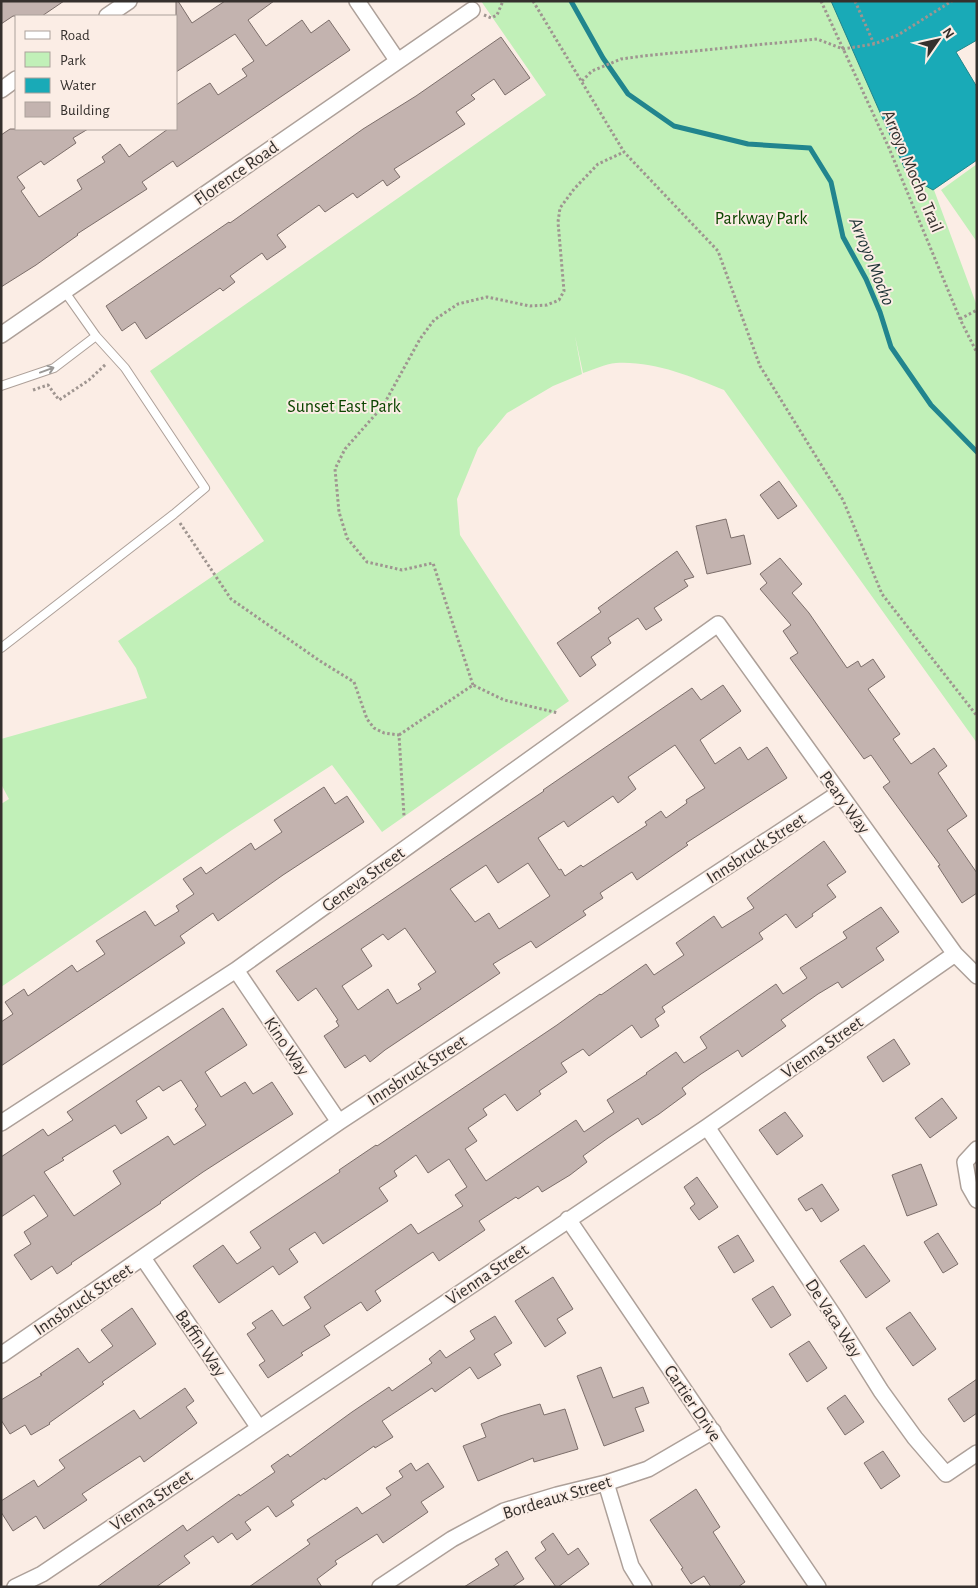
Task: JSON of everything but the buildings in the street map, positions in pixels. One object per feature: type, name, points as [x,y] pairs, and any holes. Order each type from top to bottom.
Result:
[{"type":"street","points":[[108,15],[129,1]]},
{"type":"street","points":[[357,1],[398,60]]},
{"type":"street","name":"Florence Road","points":[[1,335],[472,10]]},
{"type":"street","points":[[1,90],[15,81]]},
{"type":"street","name":"Peary Way","points":[[718,624],[955,954],[977,976]]},
{"type":"street","name":"Geneva Street","points":[[1,1123],[236,970],[718,624]]},
{"type":"street","name":"Innsbruck Street","points":[[1,1355],[339,1122],[839,793]]},
{"type":"street","name":"Vienna Street","points":[[15,1587],[42,1574],[707,1127],[955,954]]},
{"type":"street","name":"Kino Way","points":[[236,970],[339,1122]]},
{"type":"street","name":"De Vaca Way","points":[[707,1127],[834,1316],[881,1391],[915,1438],[946,1474],[977,1453]]},
{"type":"street","points":[[977,1149],[964,1162],[969,1186],[977,1200]]},
{"type":"street","name":"Cartier Drive","points":[[568,1219],[818,1587]]},
{"type":"street","name":"Baffin Way","points":[[143,1258],[259,1428]]},
{"type":"street","name":"Bordeaux Street","points":[[380,1587],[452,1539],[504,1511],[557,1495],[606,1484],[648,1469],[713,1431]]},
{"type":"street","points":[[606,1484],[631,1566],[644,1587]]},
{"type":"lane","points":[[1,648],[205,488],[125,368],[96,336],[65,292]]},
{"type":"lane","points":[[1,386],[54,368],[96,336]]},
{"type":"path","points":[[491,18],[500,9],[503,1]]},
{"type":"path","points":[[533,1],[624,152],[718,251],[760,366],[843,500],[882,594],[977,716]]},
{"type":"path","name":"Arroyo Mocho Trail","points":[[821,1],[889,148],[960,319],[977,353]]},
{"type":"path","points":[[855,1],[874,44]]},
{"type":"path","points":[[582,82],[592,70],[621,59],[643,56],[817,39],[843,49],[874,44],[898,35],[952,1]]},
{"type":"path","points":[[558,713],[504,700],[473,685],[433,563],[402,570],[366,562],[347,538],[339,512],[335,469],[345,449],[383,406],[420,339],[434,320],[458,304],[487,297],[530,306],[547,305],[559,300],[564,291],[558,222],[560,208],[574,189],[598,164],[624,152]]},
{"type":"path","points":[[960,319],[977,310]]},
{"type":"path","points":[[30,391],[48,385],[59,400],[89,380],[106,364]]},
{"type":"path","points":[[174,514],[231,599],[320,661],[354,682],[368,719],[374,728],[384,733],[400,735],[473,685]]},
{"type":"path","points":[[400,735],[404,816]]},
{"type":"green space","points":[[481,1],[977,1],[977,40],[956,52],[977,87],[977,160],[934,190],[977,306],[977,743],[724,390],[672,371],[644,364],[616,363],[583,373],[575,336],[582,374],[553,386],[507,413],[478,448],[457,499],[460,535],[569,701],[382,832],[332,765],[232,830],[1,987],[1,804],[9,799],[1,784],[1,739],[147,698],[136,668],[118,641],[264,541],[150,371],[546,95]]},
{"type":"green space","points":[[977,164],[977,242],[941,190]]},
{"type":"water","points":[[831,1],[977,1],[977,40],[956,52],[977,87],[977,160],[933,190],[908,176]]},
{"type":"waterway","name":"Arroyo Mocho","points":[[571,1],[603,58],[628,94],[674,126],[748,144],[810,148],[831,182],[843,237],[866,279],[880,312],[891,347],[931,405],[977,452]]},
{"type":"park label","name":"Parkway Park","points":[[761,218]]},
{"type":"park label","name":"Sunset East Park","points":[[344,406]]}]
